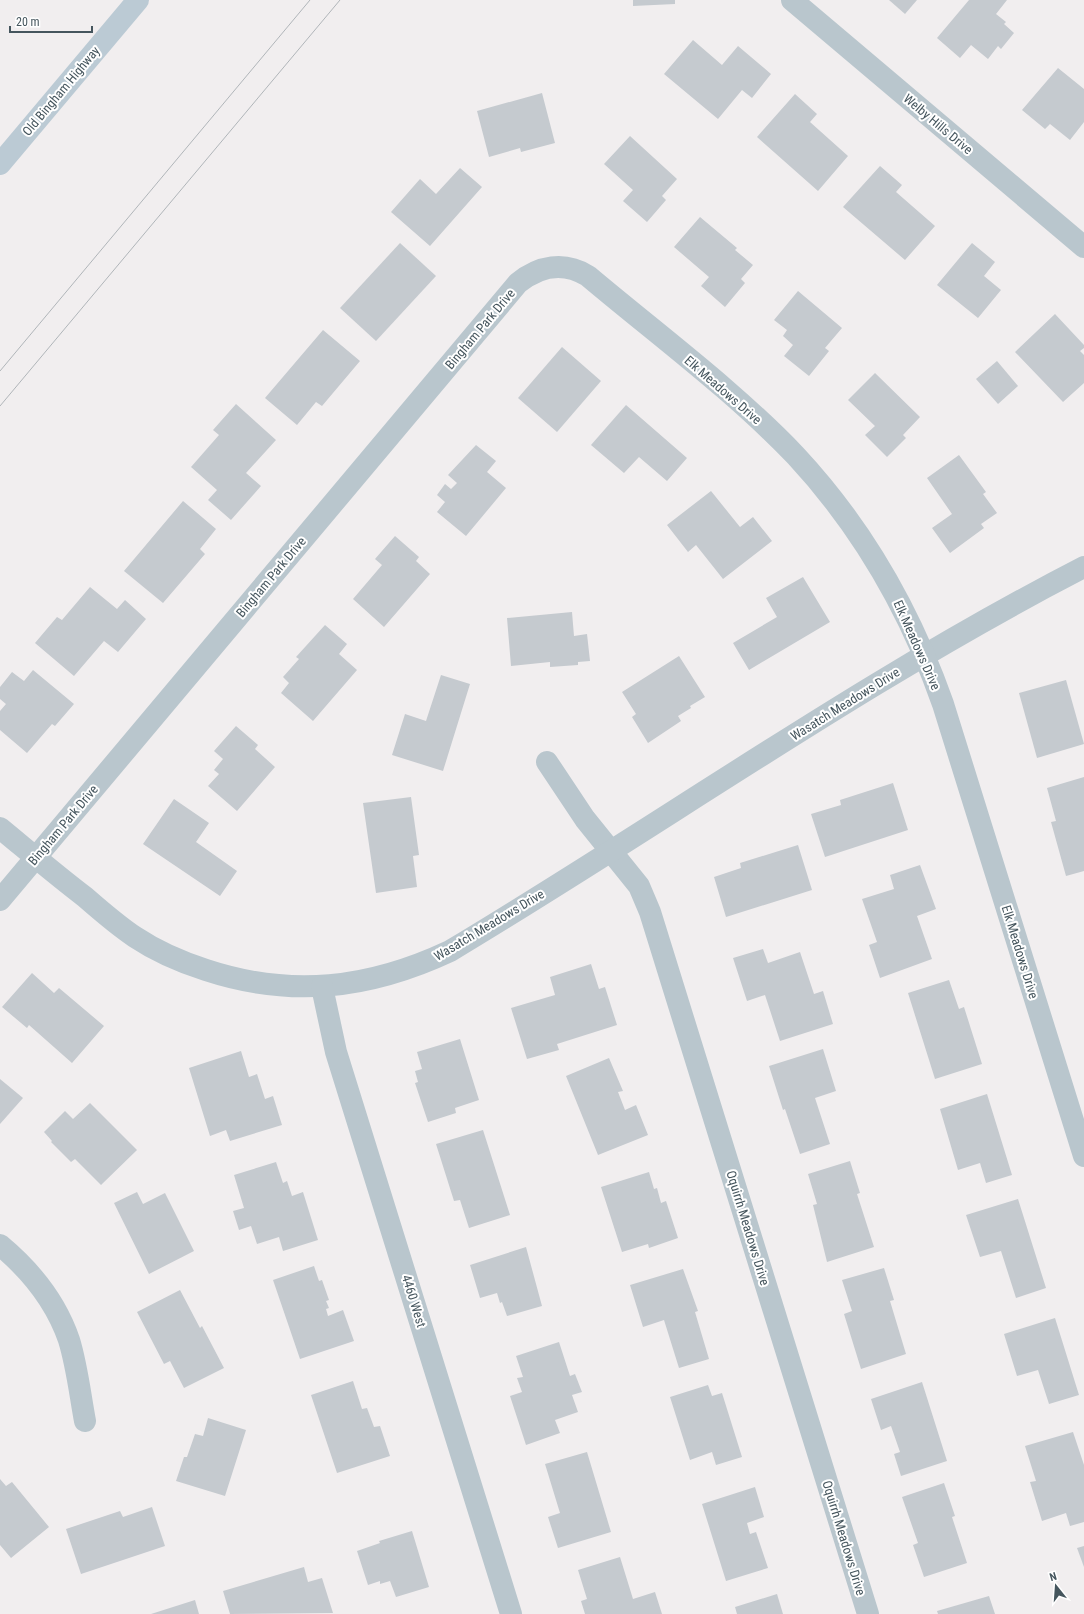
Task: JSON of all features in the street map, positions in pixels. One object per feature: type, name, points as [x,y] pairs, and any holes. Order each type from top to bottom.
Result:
[{"type":"main road","name":"Old Bingham Highway","points":[[0,164],[138,0]]},
{"type":"street","name":"Welby Hills Drive","points":[[792,0],[1084,247]]},
{"type":"street","name":"Elk Meadows Drive","points":[[552,267],[571,268],[588,276],[727,391],[796,456],[823,488],[873,557],[906,615],[924,654],[943,704],[1084,1156]]},
{"type":"street","name":"Bingham Park Drive","points":[[0,900],[518,283],[534,272],[552,267]]},
{"type":"street","name":"Wasatch Meadows Drive","points":[[0,828],[135,937],[162,952],[191,965],[222,975],[253,982],[284,986],[322,987],[373,979],[424,963],[456,947],[924,654],[1006,607],[1084,567]]},
{"type":"street","points":[[547,762],[585,819],[611,851]]},
{"type":"street","name":"Oquirrh Meadows Drive","points":[[611,851],[639,886],[650,912],[868,1614]]},
{"type":"street","name":"4460 West","points":[[322,987],[336,1052],[511,1614]]},
{"type":"street","points":[[0,1245],[31,1275],[48,1297],[64,1326],[72,1355],[85,1421]]},
{"type":"building","points":[[633,0],[675,0],[675,4],[633,6]]},
{"type":"building","points":[[889,0],[917,0],[905,14]]},
{"type":"building","points":[[969,0],[1007,0],[996,14],[1006,22],[1004,24],[1014,33],[1001,49],[998,46],[988,59],[971,45],[960,58],[937,38]]},
{"type":"building","points":[[693,40],[722,65],[738,46],[771,74],[752,98],[742,90],[718,119],[664,74]]},
{"type":"building","points":[[1058,68],[1084,89],[1084,122],[1070,140],[1050,124],[1045,129],[1022,110]]},
{"type":"building","points":[[542,93],[555,143],[521,152],[520,148],[489,157],[477,111]]},
{"type":"building","points":[[795,94],[817,114],[810,122],[848,156],[818,191],[757,137]]},
{"type":"building","points":[[630,136],[677,179],[662,196],[666,200],[647,222],[623,201],[633,190],[604,164]]},
{"type":"building","points":[[880,166],[902,185],[896,192],[935,226],[905,260],[843,207]]},
{"type":"building","points":[[460,168],[482,187],[430,246],[391,212],[420,179],[436,194]]},
{"type":"building","points":[[700,217],[737,248],[735,250],[753,265],[741,279],[745,283],[725,307],[701,286],[709,277],[674,247]]},
{"type":"building","points":[[400,243],[436,276],[376,341],[340,308]]},
{"type":"building","points":[[972,243],[995,262],[984,276],[1001,290],[978,318],[937,285]]},
{"type":"building","points":[[798,291],[842,328],[825,348],[829,351],[809,376],[784,356],[793,345],[783,336],[787,330],[774,320]]},
{"type":"building","points":[[1055,314],[1084,345],[1084,348],[1080,351],[1084,355],[1084,383],[1063,402],[1015,352]]},
{"type":"building","points":[[323,330],[360,361],[322,406],[316,402],[297,425],[265,398]]},
{"type":"building","points":[[562,347],[601,381],[557,432],[518,398]]},
{"type":"building","points":[[997,361],[1018,386],[998,404],[976,379]]},
{"type":"building","points":[[875,373],[920,417],[903,435],[906,438],[887,457],[865,435],[875,426],[848,400]]},
{"type":"building","points":[[236,404],[276,440],[246,473],[261,486],[231,520],[208,500],[217,490],[191,467],[219,435],[213,430]]},
{"type":"building","points":[[626,405],[687,458],[667,481],[639,457],[624,473],[591,445]]},
{"type":"building","points":[[476,445],[496,461],[487,472],[506,488],[466,536],[437,512],[445,502],[437,495],[445,484],[451,489],[457,483],[448,475]]},
{"type":"building","points":[[959,455],[986,492],[983,494],[997,513],[981,524],[984,528],[950,553],[932,528],[952,514],[927,478]]},
{"type":"building","points":[[711,491],[740,527],[753,517],[772,541],[723,579],[696,545],[688,552],[667,525]]},
{"type":"building","points":[[183,501],[216,529],[200,549],[205,554],[163,603],[124,571]]},
{"type":"building","points":[[395,536],[419,557],[416,561],[430,574],[384,627],[353,599],[382,565],[375,559]]},
{"type":"building","points":[[803,577],[830,622],[749,670],[733,643],[777,617],[766,598]]},
{"type":"building","points":[[90,587],[117,609],[125,600],[146,619],[118,652],[104,641],[74,676],[35,643],[57,617],[62,620]]},
{"type":"building","points":[[572,612],[574,636],[587,634],[590,661],[578,662],[578,665],[550,667],[550,662],[511,666],[507,618]]},
{"type":"building","points":[[325,625],[347,644],[339,654],[357,670],[313,721],[281,693],[289,683],[283,677],[299,659],[296,657]]},
{"type":"building","points":[[679,656],[705,697],[690,706],[691,708],[678,716],[681,721],[648,743],[632,717],[636,714],[622,692]]},
{"type":"building","points":[[33,670],[74,704],[55,726],[52,724],[27,753],[0,730],[0,711],[6,704],[0,699],[0,687],[12,672],[24,681]]},
{"type":"building","points":[[441,675],[470,684],[443,771],[392,755],[405,714],[426,721]]},
{"type":"building","points":[[1066,680],[1084,744],[1037,758],[1019,693]]},
{"type":"building","points":[[236,726],[258,745],[255,749],[275,767],[237,811],[208,786],[219,774],[214,770],[223,759],[214,751]]},
{"type":"building","points":[[1084,777],[1084,871],[1066,876],[1051,822],[1056,821],[1047,788]]},
{"type":"building","points":[[893,783],[908,830],[825,857],[811,814],[841,805],[840,800]]},
{"type":"building","points":[[411,797],[419,855],[413,856],[417,887],[376,893],[363,803]]},
{"type":"building","points":[[174,799],[209,823],[196,842],[237,871],[220,896],[143,844]]},
{"type":"building","points":[[798,845],[812,890],[726,917],[714,877],[741,868],[740,863]]},
{"type":"building","points":[[920,865],[936,909],[917,916],[932,959],[880,978],[869,945],[877,942],[862,899],[894,889],[890,875]]},
{"type":"building","points":[[763,949],[768,963],[800,952],[814,994],[823,991],[833,1024],[780,1041],[765,995],[747,1001],[733,958]]},
{"type":"building","points":[[591,964],[599,989],[605,987],[617,1025],[557,1044],[559,1050],[527,1059],[511,1008],[555,995],[550,977]]},
{"type":"building","points":[[32,973],[54,993],[59,988],[104,1026],[72,1063],[29,1025],[27,1028],[2,1007]]},
{"type":"building","points":[[949,980],[959,1009],[964,1007],[982,1064],[935,1079],[908,993]]},
{"type":"building","points":[[460,1039],[479,1100],[455,1108],[456,1113],[428,1122],[415,1083],[418,1082],[415,1071],[422,1069],[417,1052]]},
{"type":"building","points":[[823,1049],[836,1091],[815,1098],[830,1144],[800,1154],[785,1109],[783,1110],[769,1066]]},
{"type":"building","points":[[241,1051],[249,1077],[257,1074],[265,1099],[273,1096],[282,1125],[230,1141],[226,1130],[210,1136],[189,1068]]},
{"type":"building","points":[[609,1058],[623,1091],[618,1092],[625,1110],[636,1105],[648,1135],[598,1155],[566,1076]]},
{"type":"building","points":[[0,1079],[23,1098],[0,1124]]},
{"type":"building","points":[[987,1094],[1012,1175],[986,1183],[980,1163],[958,1170],[940,1109]]},
{"type":"building","points":[[90,1103],[137,1150],[101,1185],[75,1159],[71,1162],[51,1142],[52,1141],[44,1132],[65,1111],[73,1119]]},
{"type":"building","points":[[483,1130],[510,1215],[469,1228],[460,1200],[454,1201],[436,1144]]},
{"type":"building","points":[[850,1161],[860,1193],[857,1194],[874,1247],[827,1262],[813,1205],[817,1204],[808,1174]]},
{"type":"building","points":[[276,1162],[283,1183],[287,1181],[292,1196],[303,1192],[318,1240],[283,1251],[279,1237],[257,1244],[251,1226],[239,1230],[233,1211],[244,1208],[234,1175]]},
{"type":"building","points":[[649,1172],[654,1189],[657,1188],[661,1203],[666,1201],[678,1238],[649,1248],[648,1244],[622,1252],[601,1187]]},
{"type":"building","points":[[137,1192],[143,1204],[165,1193],[194,1251],[149,1274],[114,1203]]},
{"type":"building","points":[[1018,1199],[1046,1288],[1016,1298],[1001,1251],[980,1257],[966,1215]]},
{"type":"building","points":[[526,1247],[542,1306],[507,1316],[502,1302],[500,1303],[497,1293],[480,1298],[470,1265]]},
{"type":"building","points":[[314,1266],[319,1281],[322,1280],[329,1300],[326,1301],[329,1308],[326,1309],[328,1316],[343,1310],[354,1341],[300,1359],[273,1280]]},
{"type":"building","points":[[884,1268],[894,1300],[890,1301],[906,1354],[861,1369],[844,1314],[852,1311],[842,1280]]},
{"type":"building","points":[[683,1269],[698,1311],[695,1312],[709,1359],[679,1368],[664,1320],[643,1327],[630,1285]]},
{"type":"building","points":[[180,1290],[200,1328],[202,1326],[224,1368],[184,1388],[170,1361],[164,1364],[137,1312]]},
{"type":"building","points":[[1055,1318],[1079,1395],[1049,1404],[1038,1370],[1017,1376],[1004,1334]]},
{"type":"building","points":[[559,1342],[570,1376],[575,1374],[582,1392],[572,1395],[578,1412],[555,1420],[560,1433],[526,1445],[510,1396],[522,1392],[517,1378],[523,1377],[516,1356]]},
{"type":"building","points":[[353,1381],[362,1409],[367,1408],[374,1427],[380,1426],[390,1456],[337,1473],[311,1395]]},
{"type":"building","points":[[922,1382],[947,1461],[901,1476],[894,1454],[900,1452],[891,1426],[881,1430],[871,1399]]},
{"type":"building","points":[[708,1385],[712,1396],[722,1393],[742,1457],[716,1465],[712,1452],[690,1460],[670,1397]]},
{"type":"building","points":[[208,1418],[246,1430],[225,1496],[176,1481],[184,1457],[187,1457],[195,1434],[203,1436]]},
{"type":"building","points":[[1073,1432],[1084,1465],[1084,1522],[1070,1526],[1066,1513],[1042,1521],[1030,1482],[1036,1481],[1025,1446]]},
{"type":"building","points":[[587,1452],[611,1532],[558,1548],[548,1517],[560,1513],[545,1464]]},
{"type":"building","points":[[0,1479],[6,1486],[12,1482],[49,1527],[11,1558],[0,1545]]},
{"type":"building","points":[[944,1483],[955,1516],[952,1517],[967,1563],[924,1577],[913,1545],[918,1543],[902,1497]]},
{"type":"building","points":[[755,1487],[764,1517],[747,1523],[750,1534],[756,1532],[768,1568],[726,1581],[702,1504]]},
{"type":"building","points":[[152,1507],[165,1546],[81,1574],[66,1529],[120,1511],[123,1517]]},
{"type":"building","points":[[412,1531],[429,1587],[396,1597],[390,1581],[380,1584],[380,1581],[368,1585],[357,1551],[380,1543],[379,1541]]},
{"type":"building","points":[[1084,1546],[1084,1567],[1077,1548]]},
{"type":"building","points":[[620,1557],[633,1599],[655,1592],[662,1614],[585,1614],[581,1601],[587,1599],[578,1570]]},
{"type":"building","points":[[304,1567],[308,1582],[322,1578],[333,1613],[230,1614],[223,1591]]},
{"type":"building","points":[[777,1594],[783,1614],[737,1614],[735,1607]]},
{"type":"building","points":[[989,1596],[995,1614],[938,1614],[937,1611]]},
{"type":"building","points":[[195,1600],[199,1614],[151,1614]]},
{"type":"tram line","points":[[0,371],[310,0]]},
{"type":"tram line","points":[[0,406],[340,0]]}]
